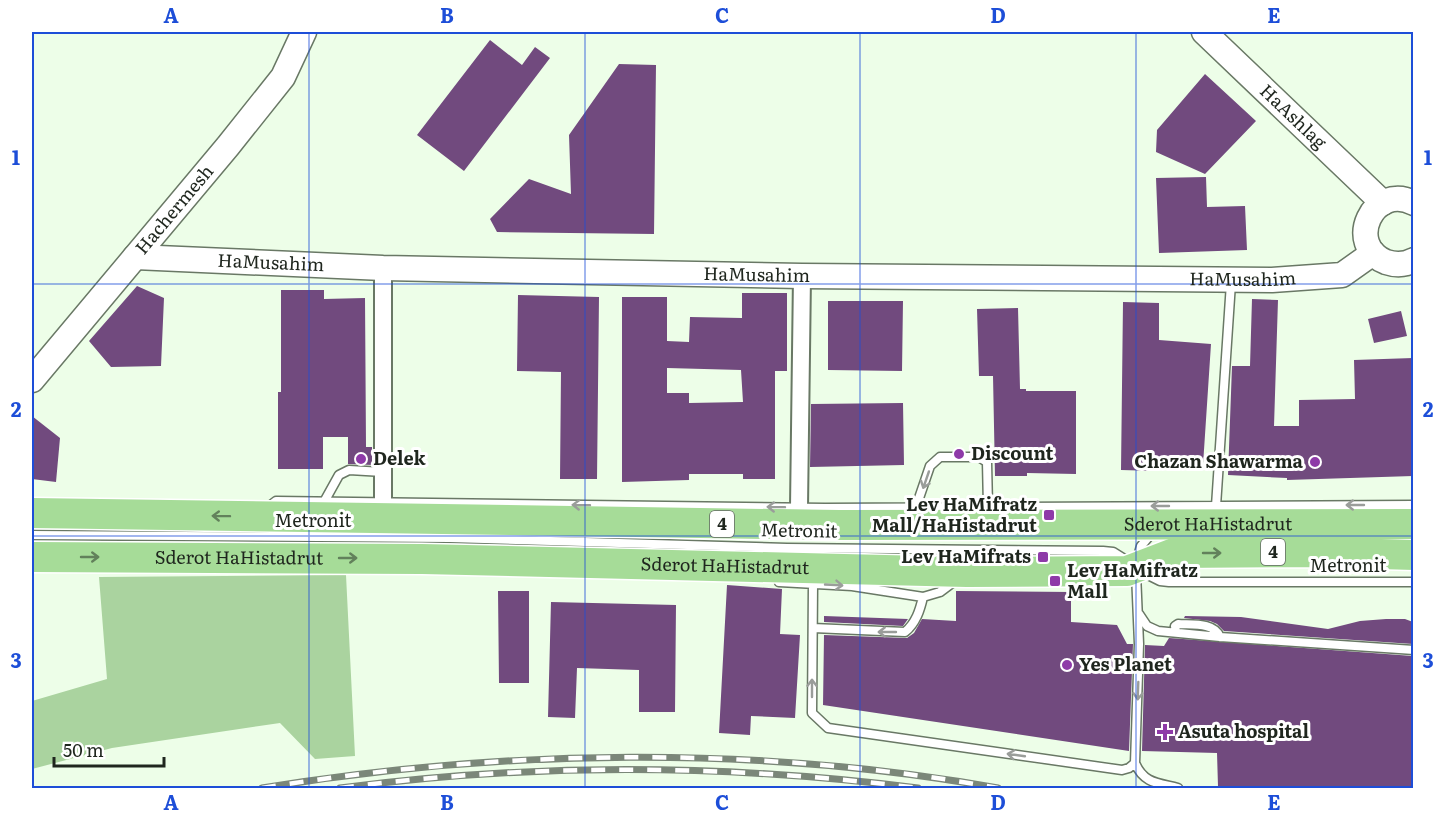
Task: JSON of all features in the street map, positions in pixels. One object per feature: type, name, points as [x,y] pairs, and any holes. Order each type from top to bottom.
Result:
[{"type":"highway","name":"Sderot HaHistadrut","points":[[32,513],[454,519],[832,517],[1166,524],[1413,524]]},
{"type":"highway","name":"Sderot HaHistadrut","points":[[32,557],[967,572],[1127,571],[1174,553],[1315,552],[1413,555]]},
{"type":"street","name":"Hachermesh","points":[[32,380],[283,77],[304,32]]},
{"type":"street","name":"HaAshlag","points":[[1204,32],[1383,203]]},
{"type":"street","points":[[1413,203],[1400,199],[1383,203],[1375,209],[1366,226],[1368,245],[1373,253],[1390,263],[1399,264],[1413,260]]},
{"type":"street","name":"HaMusahim","points":[[135,257],[383,268],[802,276],[1272,280],[1342,274],[1373,253]]},
{"type":"street","points":[[383,268],[383,502]]},
{"type":"street","points":[[799,507],[802,276]]},
{"type":"lane","points":[[1216,506],[1232,279]]},
{"type":"lane","points":[[916,507],[930,466],[940,457],[979,457],[987,462],[988,507]]},
{"type":"lane","points":[[324,502],[339,476],[349,470],[383,472]]},
{"type":"lane","points":[[255,517],[276,501],[799,507],[832,517],[916,507],[1413,505]]},
{"type":"lane","points":[[428,503],[454,519]]},
{"type":"lane","points":[[1166,524],[1145,540],[1138,553],[1136,568],[1139,644],[1135,764],[1148,780],[1178,789]]},
{"type":"lane","name":"Metronit","points":[[32,536],[450,538],[787,548],[1102,551],[1121,555],[1136,568],[1152,577],[1168,582],[1413,582]]},
{"type":"lane","points":[[767,581],[852,586],[923,597],[940,592],[967,572]]},
{"type":"lane","points":[[813,584],[812,714],[828,728],[1122,770],[1135,764]]},
{"type":"lane","points":[[813,628],[905,632],[912,626],[923,597]]},
{"type":"lane","points":[[1137,611],[1143,622],[1158,631],[1176,632],[1175,626],[1178,624],[1210,627],[1216,630],[1220,637],[1413,650]]},
{"type":"green space","points":[[346,575],[355,756],[315,759],[280,723],[112,748],[32,769],[32,701],[107,679],[99,577]]},
{"type":"building","points":[[490,40],[522,65],[535,47],[550,58],[464,171],[417,135]]},
{"type":"building","points":[[619,64],[656,65],[654,234],[497,232],[490,219],[529,179],[571,194],[569,135]]},
{"type":"building","points":[[1205,74],[1256,121],[1205,174],[1156,152],[1157,130]]},
{"type":"building","points":[[1206,177],[1207,207],[1245,206],[1247,250],[1159,253],[1156,178]]},
{"type":"building","points":[[137,286],[164,298],[161,366],[111,367],[89,341]]},
{"type":"building","points":[[281,290],[324,290],[324,299],[365,298],[366,447],[372,447],[372,465],[348,464],[348,437],[323,437],[323,469],[278,469]]},
{"type":"building","points":[[742,293],[787,293],[787,371],[775,371],[775,479],[743,479],[743,474],[689,474],[689,480],[622,482],[622,297],[667,297],[667,341],[689,342],[690,317],[742,318]],"holes":[[[667,368],[741,370],[743,402],[689,403],[689,393],[667,393]]]},
{"type":"building","points":[[518,295],[599,297],[597,479],[560,479],[561,372],[517,371]]},
{"type":"building","points":[[1252,299],[1278,300],[1274,426],[1299,426],[1299,400],[1355,399],[1354,360],[1413,358],[1413,476],[1287,480],[1287,478],[1228,475],[1232,366],[1250,366]]},
{"type":"building","points":[[828,301],[903,301],[902,371],[828,370]]},
{"type":"building","points":[[1123,302],[1159,303],[1159,340],[1211,344],[1203,465],[1157,462],[1157,471],[1121,470]]},
{"type":"building","points":[[1018,308],[1020,389],[1076,391],[1076,474],[1027,473],[1027,476],[995,476],[993,376],[979,376],[977,309]]},
{"type":"building","points":[[1401,311],[1407,336],[1374,343],[1368,319]]},
{"type":"building","points":[[903,403],[904,465],[810,467],[811,404]]},
{"type":"building","points":[[32,416],[60,438],[56,482],[32,479]]},
{"type":"building","points":[[727,585],[782,589],[780,634],[800,635],[795,718],[751,716],[750,735],[719,733]]},
{"type":"building","points":[[498,591],[529,591],[529,683],[499,683]]},
{"type":"building","points":[[956,591],[1071,592],[1071,622],[1117,625],[1127,644],[1133,644],[1129,751],[823,705],[824,635],[907,638],[914,633],[922,619],[956,621]]},
{"type":"building","points":[[551,602],[676,605],[675,712],[639,712],[639,670],[577,668],[575,718],[548,717]]},
{"type":"building","points":[[824,616],[908,619],[903,626],[824,622]]},
{"type":"building","points":[[1185,616],[1241,617],[1328,629],[1360,621],[1405,619],[1413,622],[1413,644],[1224,631],[1210,621],[1184,618]]},
{"type":"building","points":[[1169,638],[1413,656],[1413,789],[1229,789],[1218,786],[1217,753],[1142,751],[1145,645],[1164,646]]},
{"type":"railway","points":[[262,788],[353,775],[444,766],[630,757],[816,764],[907,774],[998,788]]},
{"type":"railway","points":[[340,788],[484,774],[629,770],[774,774],[918,788]]},
{"type":"place","name":"Discount","points":[[959,454]]},
{"type":"place","name":"Delek","points":[[361,459]]},
{"type":"place","name":"Chazan Shawarma","points":[[1315,462]]},
{"type":"place","name":"Lev HaMifratz Mall/HaHistadrut","points":[[1049,515]]},
{"type":"place","name":"Lev HaMifrats","points":[[1043,557]]},
{"type":"place","name":"Lev HaMifratz Mall","points":[[1055,581]]},
{"type":"place","name":"Yes Planet","points":[[1067,665]]},
{"type":"place","name":"Asuta hospital","points":[[1165,732]]}]
